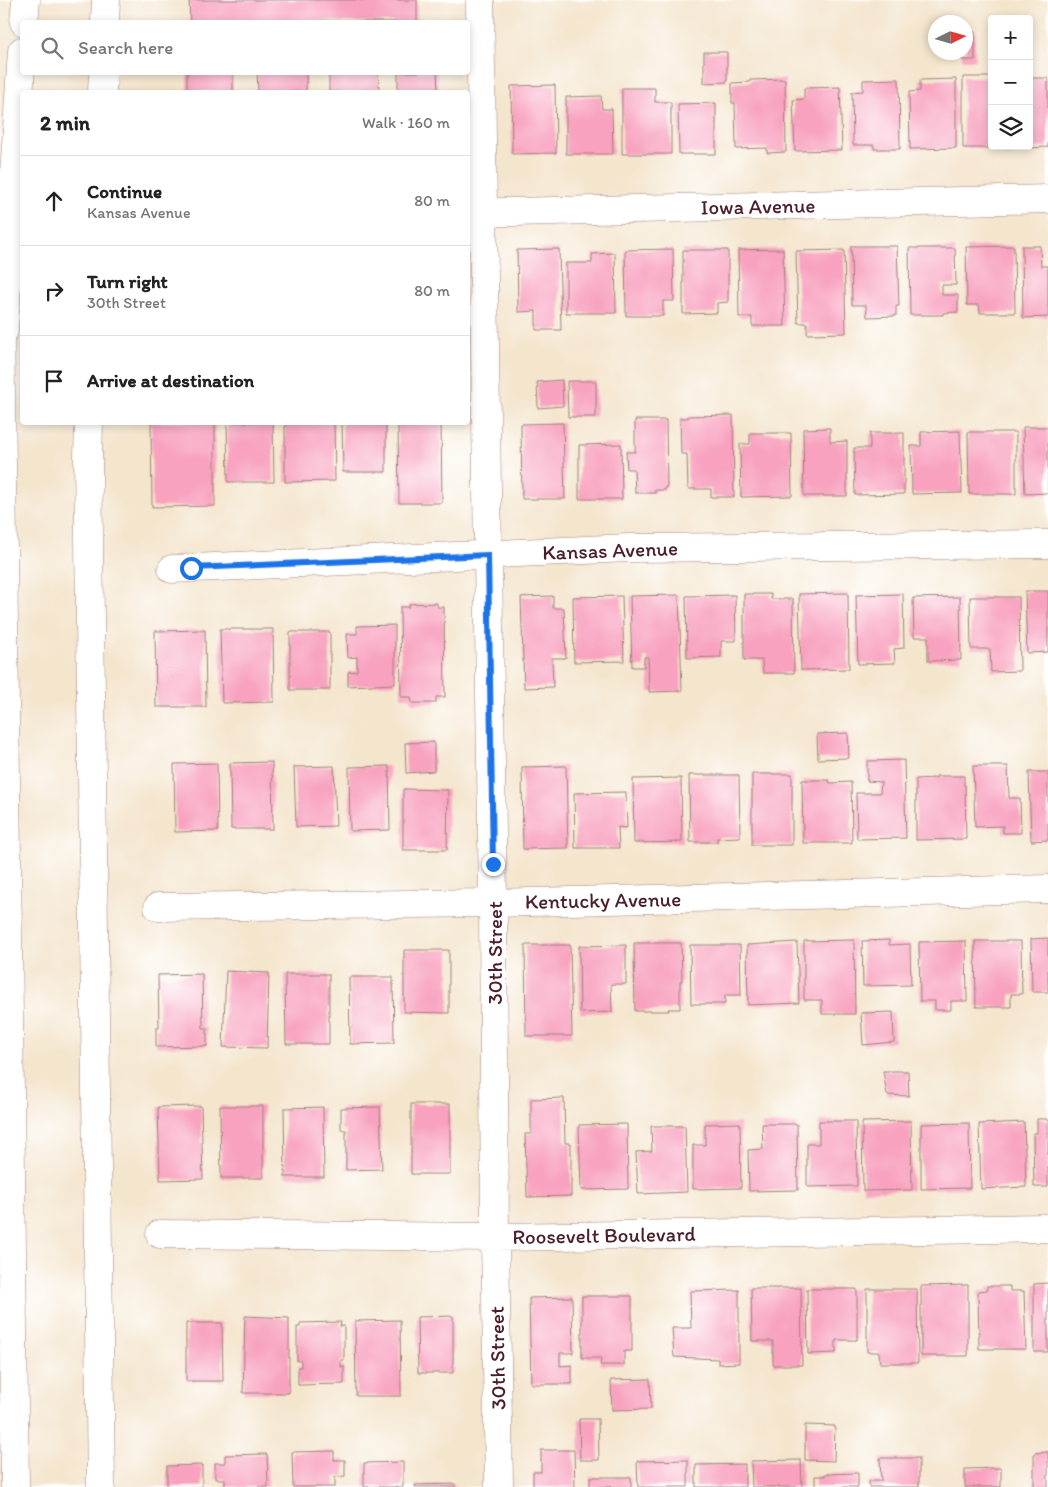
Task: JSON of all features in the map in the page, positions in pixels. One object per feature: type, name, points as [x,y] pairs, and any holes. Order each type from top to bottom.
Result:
[{"type":"main road","points":[[24,20],[26,0]]},
{"type":"main road","points":[[105,20],[106,0]]},
{"type":"main road","name":"30th Street","points":[[480,0],[476,212],[488,555],[494,902],[495,1237],[499,1487]]},
{"type":"main road","points":[[1,375],[20,75]]},
{"type":"main road","points":[[102,90],[103,75]]},
{"type":"main road","name":"Iowa Avenue","points":[[476,212],[1048,199]]},
{"type":"main road","points":[[0,312],[15,1487]]},
{"type":"main road","points":[[90,425],[88,458],[101,1487]]},
{"type":"main road","name":"Kansas Avenue","points":[[172,569],[628,548],[1048,544]]},
{"type":"main road","name":"Kentucky Avenue","points":[[158,908],[1048,890]]},
{"type":"main road","name":"Roosevelt Boulevard","points":[[160,1234],[495,1237],[1048,1228]]},
{"type":"building","points":[[189,0],[417,0],[417,20],[190,20]]},
{"type":"building","points":[[973,32],[975,32],[975,60],[973,60]]},
{"type":"building","points":[[704,52],[727,52],[727,82],[704,83]]},
{"type":"building","points":[[187,75],[233,75],[233,90],[187,90]]},
{"type":"building","points":[[257,75],[306,75],[306,90],[258,90]]},
{"type":"building","points":[[329,75],[378,75],[379,90],[329,90]]},
{"type":"building","points":[[398,75],[437,75],[438,90],[398,90]]},
{"type":"building","points":[[963,77],[988,77],[988,148],[963,148]]},
{"type":"building","points":[[1033,78],[1048,78],[1048,147],[1033,148]]},
{"type":"building","points":[[785,79],[786,152],[767,153],[767,148],[736,149],[735,103],[732,103],[732,83],[750,82],[750,80]]},
{"type":"building","points":[[899,79],[900,149],[874,149],[874,145],[853,145],[852,92],[863,91],[863,80]]},
{"type":"building","points":[[956,79],[956,148],[910,149],[909,92],[920,91],[920,80]]},
{"type":"building","points":[[555,85],[556,153],[512,154],[511,86]]},
{"type":"building","points":[[840,87],[842,150],[795,151],[793,100],[804,99],[804,88]]},
{"type":"building","points":[[622,88],[655,88],[655,102],[671,102],[671,154],[622,154]]},
{"type":"building","points":[[601,96],[602,109],[612,109],[613,154],[566,154],[566,97]]},
{"type":"building","points":[[716,103],[716,154],[679,154],[678,104]]},
{"type":"building","points":[[851,246],[897,246],[899,306],[896,306],[896,316],[867,317],[866,305],[852,305]]},
{"type":"building","points":[[1014,246],[1015,313],[980,313],[979,305],[967,305],[966,247]]},
{"type":"building","points":[[1022,246],[1040,246],[1041,266],[1048,266],[1048,317],[1023,318]]},
{"type":"building","points":[[909,248],[955,248],[956,285],[942,285],[942,295],[958,295],[958,312],[943,313],[943,315],[910,315]]},
{"type":"building","points":[[559,249],[561,330],[536,330],[536,311],[518,312],[517,250]]},
{"type":"building","points":[[673,249],[674,301],[663,301],[663,316],[626,316],[625,250]]},
{"type":"building","points":[[783,249],[785,326],[752,326],[752,317],[739,317],[738,250]]},
{"type":"building","points":[[683,250],[728,250],[728,302],[717,303],[717,313],[683,314]]},
{"type":"building","points":[[844,250],[846,333],[807,334],[807,323],[798,323],[796,251]]},
{"type":"building","points":[[615,253],[616,313],[566,313],[566,263],[592,263],[592,254]]},
{"type":"building","points":[[562,380],[563,406],[538,408],[537,382]]},
{"type":"building","points":[[567,381],[596,381],[596,417],[568,417]]},
{"type":"building","points":[[733,415],[734,497],[711,497],[711,489],[688,489],[687,454],[681,454],[680,418],[688,418],[688,416]]},
{"type":"building","points":[[635,420],[666,420],[667,487],[665,487],[665,490],[655,490],[655,493],[635,493],[634,469],[627,469],[626,452],[635,452]]},
{"type":"building","points":[[563,423],[565,499],[522,499],[521,424]]},
{"type":"building","points":[[151,425],[215,425],[215,506],[152,507]]},
{"type":"building","points":[[227,425],[273,425],[274,482],[228,482]]},
{"type":"building","points":[[286,425],[334,425],[335,481],[285,482]]},
{"type":"building","points":[[342,425],[386,425],[386,472],[343,472]]},
{"type":"building","points":[[398,425],[441,425],[442,503],[399,503]]},
{"type":"building","points":[[1023,427],[1048,427],[1048,493],[1025,494]]},
{"type":"building","points":[[830,428],[830,442],[847,441],[847,496],[804,496],[803,429]]},
{"type":"building","points":[[960,431],[962,493],[912,494],[911,446],[921,446],[921,432]]},
{"type":"building","points":[[968,432],[1016,432],[1016,494],[969,494]]},
{"type":"building","points":[[750,433],[791,433],[792,496],[741,497],[740,444],[750,444]]},
{"type":"building","points":[[870,433],[904,433],[904,494],[855,495],[854,448],[870,448]]},
{"type":"building","points":[[621,444],[622,499],[579,499],[579,445]]},
{"type":"building","points":[[1025,591],[1048,591],[1048,652],[1027,653]]},
{"type":"building","points":[[848,593],[849,669],[801,670],[799,594]]},
{"type":"building","points":[[744,594],[771,594],[771,599],[793,599],[794,673],[763,673],[762,660],[744,660]]},
{"type":"building","points":[[903,594],[904,648],[894,649],[895,663],[858,664],[856,595]]},
{"type":"building","points":[[679,595],[682,691],[649,692],[648,657],[644,657],[644,667],[632,667],[630,596]]},
{"type":"building","points":[[735,595],[736,641],[721,641],[721,657],[687,658],[686,596]]},
{"type":"building","points":[[553,596],[553,608],[564,608],[566,658],[552,658],[553,687],[524,688],[521,597]]},
{"type":"building","points":[[622,596],[624,661],[574,662],[573,597]]},
{"type":"building","points":[[960,597],[961,660],[928,661],[928,637],[914,637],[913,598]]},
{"type":"building","points":[[970,597],[1019,597],[1020,671],[991,672],[990,649],[971,649]]},
{"type":"building","points":[[437,603],[437,607],[444,607],[445,697],[436,697],[436,703],[412,703],[411,697],[401,697],[400,607],[409,607],[409,604]]},
{"type":"building","points":[[395,625],[395,684],[348,686],[348,672],[357,671],[357,657],[348,658],[347,634],[357,634],[357,626]]},
{"type":"building","points":[[220,629],[273,629],[274,702],[222,703]]},
{"type":"building","points":[[205,630],[206,707],[156,707],[155,631]]},
{"type":"building","points":[[290,632],[330,632],[330,690],[290,690]]},
{"type":"building","points":[[848,733],[849,758],[818,759],[817,734]]},
{"type":"building","points":[[434,742],[434,771],[406,773],[405,743]]},
{"type":"building","points":[[904,760],[906,838],[857,839],[856,793],[880,793],[881,782],[867,781],[867,761]]},
{"type":"building","points":[[272,762],[273,829],[231,829],[230,763]]},
{"type":"building","points":[[217,763],[218,831],[175,832],[174,764]]},
{"type":"building","points":[[334,766],[336,826],[296,827],[294,767]]},
{"type":"building","points":[[389,766],[390,830],[350,831],[349,767]]},
{"type":"building","points":[[566,766],[568,848],[523,849],[522,767]]},
{"type":"building","points":[[973,766],[1008,766],[1009,798],[1020,798],[1021,833],[1003,833],[1003,826],[975,827]]},
{"type":"building","points":[[1029,772],[1048,772],[1048,840],[1031,841]]},
{"type":"building","points":[[752,774],[792,774],[792,845],[752,845]]},
{"type":"building","points":[[689,775],[739,775],[740,837],[717,838],[717,842],[690,842]]},
{"type":"building","points":[[936,776],[964,776],[966,839],[916,840],[916,779],[936,778]]},
{"type":"building","points":[[681,778],[682,842],[634,843],[633,779]]},
{"type":"building","points":[[802,780],[829,780],[830,783],[851,782],[852,843],[803,843]]},
{"type":"building","points":[[403,789],[448,790],[447,850],[403,850]]},
{"type":"building","points":[[626,792],[627,828],[618,827],[619,848],[575,848],[574,793]]},
{"type":"building","points":[[1048,938],[1048,992],[1032,992],[1031,939]]},
{"type":"building","points":[[854,940],[855,1014],[822,1014],[822,1000],[804,1000],[804,941]]},
{"type":"building","points":[[889,940],[889,945],[910,944],[911,985],[863,986],[862,941]]},
{"type":"building","points":[[966,941],[967,1001],[951,1001],[951,1010],[935,1010],[935,1001],[920,1001],[919,942]]},
{"type":"building","points":[[975,941],[1021,941],[1022,994],[1011,994],[1011,1007],[976,1007]]},
{"type":"building","points":[[797,942],[799,1003],[748,1005],[747,945]]},
{"type":"building","points":[[634,943],[681,943],[682,981],[680,981],[680,1009],[668,1009],[669,1011],[635,1011]]},
{"type":"building","points":[[525,945],[570,945],[572,1036],[526,1036]]},
{"type":"building","points":[[626,945],[626,984],[611,984],[612,1012],[580,1013],[579,946]]},
{"type":"building","points":[[690,945],[740,945],[741,995],[725,995],[725,1004],[691,1004]]},
{"type":"building","points":[[404,950],[449,950],[449,1013],[404,1012]]},
{"type":"building","points":[[226,971],[269,973],[267,1048],[223,1047]]},
{"type":"building","points":[[202,974],[203,1028],[207,1028],[207,1046],[156,1047],[156,1028],[159,1028],[158,975]]},
{"type":"building","points":[[285,974],[329,974],[329,1044],[286,1044]]},
{"type":"building","points":[[349,977],[393,977],[394,1043],[350,1044]]},
{"type":"building","points":[[893,1012],[894,1042],[863,1045],[861,1013]]},
{"type":"building","points":[[883,1071],[908,1071],[909,1096],[887,1095]]},
{"type":"building","points":[[564,1098],[565,1143],[571,1143],[571,1196],[527,1197],[525,1134],[531,1134],[531,1099]]},
{"type":"building","points":[[411,1104],[450,1104],[450,1174],[411,1174]]},
{"type":"building","points":[[201,1106],[203,1179],[160,1180],[158,1107]]},
{"type":"building","points":[[220,1106],[263,1106],[263,1178],[221,1178]]},
{"type":"building","points":[[323,1107],[324,1177],[285,1177],[284,1108]]},
{"type":"building","points":[[380,1107],[382,1169],[346,1170],[346,1130],[341,1130],[341,1108]]},
{"type":"building","points":[[1037,1119],[1048,1119],[1048,1187],[1034,1187],[1033,1133],[1037,1133]]},
{"type":"building","points":[[819,1121],[856,1121],[857,1186],[807,1187],[807,1144],[819,1144]]},
{"type":"building","points":[[911,1121],[912,1190],[863,1191],[862,1122]]},
{"type":"building","points":[[1024,1122],[1026,1187],[981,1189],[979,1124]]},
{"type":"building","points":[[740,1123],[741,1188],[693,1189],[693,1145],[705,1145],[705,1124]]},
{"type":"building","points":[[969,1123],[970,1188],[921,1189],[921,1124]]},
{"type":"building","points":[[627,1124],[628,1189],[581,1190],[579,1125]]},
{"type":"building","points":[[762,1124],[797,1124],[798,1190],[749,1191],[748,1150],[763,1149]]},
{"type":"building","points":[[651,1126],[685,1126],[687,1192],[638,1194],[636,1152],[652,1151]]},
{"type":"building","points":[[1048,1283],[1048,1352],[1034,1352],[1034,1284]]},
{"type":"building","points":[[968,1285],[968,1356],[921,1356],[921,1286]]},
{"type":"building","points":[[987,1286],[1010,1286],[1010,1291],[1024,1291],[1026,1349],[979,1349],[978,1291],[987,1290]]},
{"type":"building","points":[[751,1288],[801,1288],[802,1365],[773,1365],[773,1341],[752,1341]]},
{"type":"building","points":[[807,1289],[857,1289],[857,1340],[836,1340],[836,1353],[808,1354]]},
{"type":"building","points":[[867,1289],[917,1289],[918,1363],[880,1363],[879,1352],[867,1352]]},
{"type":"building","points":[[739,1290],[739,1363],[718,1364],[718,1359],[674,1357],[672,1328],[691,1328],[690,1291]]},
{"type":"building","points":[[582,1296],[632,1296],[632,1351],[624,1351],[624,1365],[600,1365],[601,1358],[582,1358]]},
{"type":"building","points":[[572,1297],[573,1353],[560,1353],[560,1366],[572,1365],[572,1384],[531,1384],[529,1298]]},
{"type":"building","points":[[245,1316],[289,1318],[289,1393],[243,1393]]},
{"type":"building","points":[[453,1316],[453,1373],[418,1373],[417,1317]]},
{"type":"building","points":[[400,1320],[401,1396],[356,1396],[355,1321]]},
{"type":"building","points":[[341,1322],[340,1326],[344,1326],[344,1360],[341,1360],[341,1367],[344,1366],[344,1384],[298,1385],[298,1367],[301,1367],[301,1361],[297,1361],[297,1327],[300,1327],[300,1323]]},
{"type":"building","points":[[186,1323],[222,1323],[223,1381],[186,1381]]},
{"type":"building","points":[[650,1379],[651,1409],[612,1410],[611,1380]]},
{"type":"building","points":[[579,1419],[598,1419],[599,1460],[580,1460]]},
{"type":"building","points":[[805,1425],[835,1426],[834,1461],[805,1460]]},
{"type":"building","points":[[541,1450],[574,1450],[575,1487],[533,1487],[533,1472],[541,1472]]},
{"type":"building","points":[[334,1451],[334,1460],[345,1460],[345,1476],[335,1477],[335,1487],[293,1487],[292,1452]]},
{"type":"building","points":[[1048,1452],[1048,1487],[1034,1487],[1034,1453]]},
{"type":"building","points":[[267,1454],[268,1487],[225,1487],[225,1479],[215,1479],[215,1463],[225,1463],[225,1455]]},
{"type":"building","points":[[880,1458],[919,1458],[919,1487],[869,1487],[869,1481],[881,1481]]},
{"type":"building","points":[[688,1460],[688,1487],[638,1487],[637,1461]]},
{"type":"building","points":[[801,1460],[802,1487],[752,1487],[751,1461]]},
{"type":"building","points":[[403,1462],[403,1487],[364,1487],[364,1463]]},
{"type":"building","points":[[745,1464],[745,1487],[696,1487],[696,1465]]},
{"type":"building","points":[[202,1465],[202,1487],[167,1487],[167,1466]]},
{"type":"building","points":[[1001,1468],[1001,1487],[965,1487],[965,1469]]},
{"type":"building","points":[[858,1473],[858,1487],[815,1487],[815,1476]]},
{"type":"building","points":[[590,1477],[631,1477],[631,1487],[590,1487]]},
{"type":"building","points":[[455,1484],[455,1487],[415,1487],[415,1485]]},
{"type":"route","points":[[191,568],[488,555],[493,864]]}]
